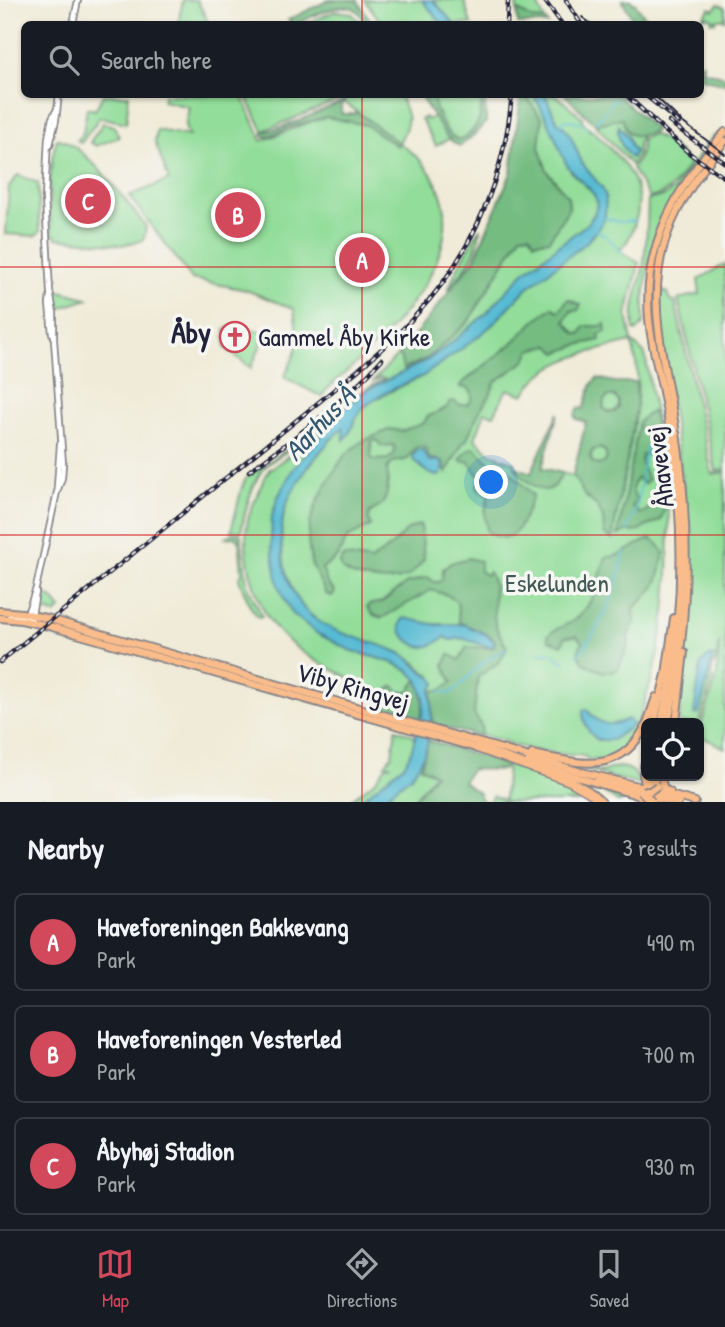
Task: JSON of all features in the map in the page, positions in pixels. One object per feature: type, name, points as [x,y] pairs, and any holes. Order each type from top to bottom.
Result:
[{"type":"highway","points":[[663,718],[668,694]]},
{"type":"highway","points":[[477,748],[582,777],[598,800]]},
{"type":"highway","points":[[648,793],[677,799]]},
{"type":"main road","name":"Åhavevej","points":[[668,694],[680,580],[678,495],[671,437],[652,330],[648,298],[649,278],[652,258],[670,208],[725,132]]},
{"type":"main road","points":[[652,330],[654,268],[662,241],[695,182],[725,141]]},
{"type":"main road","name":"Åhavevej","points":[[652,330],[672,408],[684,494],[685,585],[679,660],[669,718]]},
{"type":"main road","points":[[655,718],[666,674],[674,612],[679,528]]},
{"type":"main road","points":[[677,718],[688,600],[688,588],[685,585]]},
{"type":"main road","name":"Viby Ringvej","points":[[0,611],[30,617],[431,732],[477,748]]},
{"type":"main road","name":"Viby Ringvej","points":[[0,618],[30,617]]},
{"type":"main road","points":[[649,718],[668,654]]},
{"type":"main road","name":"Viby Ringvej","points":[[431,732],[452,735],[582,777],[648,793]]},
{"type":"main road","points":[[452,735],[529,754],[595,764],[621,755],[641,733]]},
{"type":"main road","name":"Viby Ringvej","points":[[582,777],[648,793]]},
{"type":"main road","points":[[648,793],[664,789],[677,799],[695,802]]},
{"type":"street","points":[[74,21],[78,0]]},
{"type":"street","points":[[30,617],[57,492],[61,436],[49,304],[45,200],[48,148],[52,140],[58,98]]},
{"type":"green space","points":[[183,0],[197,0],[208,21],[179,21]]},
{"type":"green space","points":[[329,0],[357,0],[371,21],[364,21],[361,14],[350,7],[335,8],[302,21],[288,20]]},
{"type":"green space","points":[[365,0],[422,0],[440,21],[380,21]]},
{"type":"green space","points":[[433,0],[464,0],[470,21],[451,21]]},
{"type":"green space","points":[[516,0],[535,0],[545,20],[533,19],[517,10]]},
{"type":"green space","points":[[622,0],[635,3],[648,21],[634,21]]},
{"type":"green space","points":[[718,4],[725,8],[725,21],[717,19],[716,22],[713,19],[712,23],[711,18],[702,18],[710,8],[714,10]]},
{"type":"green space","points":[[517,10],[533,19],[546,21],[518,21]]},
{"type":"green space","points":[[336,11],[351,13],[359,21],[312,21]]},
{"type":"green space","points":[[704,71],[725,77],[725,84],[704,79]]},
{"type":"green space","points":[[101,98],[129,98],[126,123],[100,117],[81,143],[77,140],[83,133],[87,108],[95,110]]},
{"type":"green space","points":[[164,98],[243,98],[262,141],[325,116],[360,121],[390,137],[344,102],[343,98],[400,98],[408,119],[399,143],[420,160],[440,191],[445,223],[439,255],[423,287],[376,344],[326,390],[322,397],[284,377],[297,344],[294,309],[246,290],[192,279],[129,196],[169,180],[155,142],[157,130],[189,136],[185,127],[189,107],[163,101]]},
{"type":"green space","points":[[247,98],[343,98],[263,131]]},
{"type":"green space","points":[[422,98],[434,98],[439,118],[456,139],[468,136],[477,125],[482,98],[485,98],[486,122],[460,146],[444,133]]},
{"type":"green space","points":[[433,98],[482,98],[477,125],[463,139],[451,135],[434,106]]},
{"type":"green space","points":[[521,98],[527,98],[542,119],[539,147],[547,171],[568,197],[569,208],[549,240],[534,242],[530,234],[521,235],[468,322],[428,358],[403,369],[400,354],[474,260],[511,173]]},
{"type":"green space","points":[[527,98],[535,98],[569,168],[596,199],[597,206],[587,224],[523,273],[487,313],[446,347],[426,361],[365,391],[353,401],[293,469],[278,497],[272,516],[293,614],[318,634],[350,650],[394,663],[418,679],[409,691],[399,692],[394,686],[380,696],[310,657],[273,625],[260,602],[251,574],[246,545],[248,519],[269,470],[309,441],[364,390],[385,379],[372,382],[399,354],[404,369],[428,358],[468,322],[521,235],[530,234],[534,242],[549,239],[569,208],[568,197],[547,171],[538,147],[542,119]]},
{"type":"green space","name":"Eskelunden","points":[[546,98],[560,98],[583,118],[590,131],[593,130],[629,171],[638,195],[635,223],[627,241],[619,250],[639,263],[627,315],[632,342],[645,354],[664,468],[669,520],[665,613],[656,664],[637,732],[621,752],[602,760],[588,760],[582,756],[527,748],[432,723],[431,675],[396,651],[331,629],[312,616],[302,605],[287,576],[282,542],[285,510],[294,488],[322,450],[343,428],[350,432],[364,407],[423,376],[492,325],[527,288],[594,235],[605,217],[587,171],[565,128],[558,123]],"holes":[[[631,342],[636,359],[636,414],[622,487],[536,467],[530,473],[516,467],[515,463],[491,454],[475,439],[485,412],[494,415],[507,389],[524,395],[544,373],[571,358]],[[428,624],[450,624],[462,638],[451,640],[445,637],[420,646],[403,634]]]},
{"type":"green space","points":[[568,98],[621,98],[655,129],[654,132],[632,135],[626,129],[622,118],[596,125]]},
{"type":"green space","points":[[344,101],[341,105],[342,114],[355,114],[356,111],[399,143],[397,146],[366,125],[326,117],[270,136],[262,134],[264,131],[277,129]]},
{"type":"green space","points":[[434,116],[449,139],[436,146],[421,119],[425,117],[427,120]]},
{"type":"green space","points":[[622,117],[629,132],[641,137],[638,155],[631,165],[596,125]],"holes":[[[619,126],[635,152],[631,158],[621,144]]]},
{"type":"green space","points":[[103,123],[114,126],[119,137],[96,146],[90,142]]},
{"type":"green space","points":[[718,134],[683,182],[663,218],[650,258],[644,297],[644,323],[637,331],[634,330],[634,306],[643,268],[648,200],[664,196],[674,189],[713,136]]},
{"type":"green space","points":[[653,135],[668,143],[690,163],[668,190],[649,198],[632,168],[640,156],[642,140]]},
{"type":"green space","points":[[57,139],[79,150],[105,176],[146,227],[144,240],[122,245],[56,238],[52,235],[50,187]]},
{"type":"green space","points":[[18,175],[38,183],[40,232],[35,236],[6,234],[9,187]]},
{"type":"green space","points":[[480,228],[473,254],[448,290],[456,271]]},
{"type":"green space","points":[[725,264],[725,470],[716,471],[678,299],[700,294],[698,280]]},
{"type":"green space","points":[[56,290],[87,298],[88,299],[61,308]]},
{"type":"green space","points":[[658,292],[667,292],[670,301],[675,302],[712,474],[725,472],[725,748],[704,738],[704,718],[717,675],[719,642],[701,718],[679,718],[688,597],[688,521],[662,340]]},
{"type":"green space","points":[[568,299],[581,305],[578,310],[571,311],[565,321],[575,333],[580,334],[585,326],[605,324],[606,332],[599,335],[600,340],[557,353],[549,345],[531,350],[525,361],[495,382],[466,441],[446,473],[443,461],[430,459],[427,450],[421,446],[413,450],[408,459],[392,463],[387,469],[386,497],[381,505],[370,512],[368,520],[371,525],[347,538],[338,556],[322,568],[327,583],[335,592],[332,596],[326,594],[311,563],[308,541],[310,522],[318,500],[344,456],[361,442],[390,429],[402,431],[424,423],[427,417],[446,408],[450,402],[468,404],[472,398],[471,392],[460,385],[509,346],[539,317],[553,307],[559,311]],"holes":[[[377,440],[381,446],[393,445],[394,454],[388,459],[374,460],[371,457],[372,441]]]},
{"type":"green space","points":[[236,325],[266,333],[251,368],[225,348],[225,329]]},
{"type":"green space","points":[[597,378],[614,382],[636,382],[637,405],[612,539],[604,534],[603,518],[598,507],[585,496],[573,475],[586,422],[576,419],[575,415],[578,409],[584,408],[592,384]],"holes":[[[615,396],[619,402],[619,408],[614,412],[607,412],[603,407],[604,400]],[[600,448],[605,451],[607,458],[604,463],[598,465],[592,462],[590,456],[593,450]]]},
{"type":"green space","points":[[608,396],[614,396],[619,404],[617,410],[608,412],[603,407],[603,401]]},
{"type":"green space","points":[[652,411],[657,427],[656,442],[652,453],[642,455],[641,462],[648,480],[644,484],[637,478],[635,481],[633,491],[636,498],[632,507],[642,513],[650,508],[652,497],[661,490],[665,493],[665,507],[661,520],[635,532],[626,531],[618,535],[639,421]]},
{"type":"green space","points":[[558,413],[542,468],[562,473],[551,489],[542,490],[524,479],[515,467],[531,473]]},
{"type":"green space","points":[[296,446],[263,469],[252,490],[241,532],[231,531],[246,478],[281,453]]},
{"type":"green space","points":[[474,447],[488,461],[508,470],[533,495],[523,521],[513,535],[497,537],[487,531],[485,512],[488,494],[478,489],[480,478],[468,461],[460,460]]},
{"type":"green space","points":[[596,449],[602,449],[607,457],[605,463],[596,465],[591,460],[591,454]]},
{"type":"green space","points":[[420,525],[424,559],[408,576],[393,580],[373,580],[354,576],[341,568],[340,562],[344,556],[371,561],[405,532]]},
{"type":"green space","points":[[231,534],[241,535],[247,585],[262,616],[258,617],[250,606],[239,579],[242,573],[239,539],[226,538]]},
{"type":"green space","points":[[650,539],[664,552],[661,571],[653,589],[634,608],[635,622],[618,669],[614,672],[603,672],[584,663],[578,653],[582,642],[577,636],[565,637],[562,645],[549,640],[548,635],[573,621],[588,605],[606,557],[617,555]]},
{"type":"green space","points":[[468,558],[480,561],[480,571],[486,575],[489,572],[492,578],[495,623],[507,648],[500,661],[478,677],[474,714],[482,727],[480,736],[432,723],[432,691],[441,690],[452,682],[444,665],[449,654],[459,660],[467,647],[490,648],[494,647],[495,641],[489,635],[459,622],[457,602],[447,595],[431,590],[382,618],[373,615],[367,607],[382,602],[407,583],[428,577],[439,582],[443,569],[451,563]]},
{"type":"green space","points":[[42,595],[51,597],[61,609],[55,614],[40,610]]},
{"type":"green space","points":[[418,679],[423,700],[420,720],[388,712],[380,696],[394,686],[399,692],[409,691]]},
{"type":"green space","points":[[396,729],[416,736],[405,764],[358,802],[348,802],[390,765],[385,764],[392,755]]},
{"type":"green space","points":[[428,740],[421,767],[435,774],[413,800],[378,802],[411,776],[420,762]]},
{"type":"green space","points":[[428,740],[506,764],[503,770],[471,769],[463,782],[479,793],[481,800],[487,802],[395,802],[413,800],[435,774],[421,767]]},
{"type":"green space","points":[[507,764],[571,791],[578,796],[578,802],[489,802],[492,796],[504,800]]},
{"type":"green space","points":[[585,766],[600,772],[617,767],[626,768],[642,783],[641,785],[585,770]]},
{"type":"green space","points":[[586,782],[635,797],[618,802],[601,790],[586,787]]},
{"type":"water","points":[[422,0],[433,0],[451,21],[440,21]]},
{"type":"water","points":[[535,98],[546,98],[558,123],[571,137],[582,163],[602,188],[606,197],[605,217],[600,226],[586,243],[527,288],[474,340],[423,376],[393,389],[364,407],[344,440],[343,428],[314,460],[294,488],[285,510],[281,544],[283,562],[295,595],[304,608],[315,619],[335,630],[404,655],[436,683],[431,690],[432,712],[427,746],[418,767],[411,776],[384,797],[376,801],[358,802],[405,764],[423,711],[424,698],[418,680],[409,671],[394,663],[350,650],[318,634],[293,614],[278,584],[271,544],[272,516],[278,497],[293,469],[353,401],[365,391],[426,361],[446,347],[487,313],[523,273],[587,224],[593,216],[597,206],[596,199],[567,165]]},
{"type":"water","points":[[619,126],[635,151],[631,158],[618,135]]},
{"type":"water","points":[[418,450],[423,450],[429,461],[442,462],[443,470],[439,476],[428,473],[413,460],[413,455]]},
{"type":"water","points":[[404,618],[437,625],[466,625],[495,642],[490,647],[461,638],[451,640],[445,637],[423,647],[413,643],[402,632],[400,627]]},
{"type":"water","points":[[709,656],[713,656],[699,713],[695,715],[701,664]]},
{"type":"water","points":[[586,709],[600,722],[610,724],[628,719],[633,725],[612,740],[598,740],[585,723],[583,710]]},
{"type":"waterway","points":[[610,107],[612,101],[617,100]]},
{"type":"waterway","points":[[596,122],[606,110]]},
{"type":"waterway","points":[[560,124],[565,120],[574,121],[590,128]]},
{"type":"waterway","points":[[605,218],[619,222],[635,221]]},
{"type":"waterway","points":[[596,230],[624,254]]},
{"type":"waterway","points":[[627,531],[636,510],[650,436]]},
{"type":"waterway","points":[[578,655],[608,607],[624,552]]},
{"type":"waterway","points":[[440,691],[448,694],[452,692],[485,662],[506,649]]},
{"type":"waterway","points":[[538,652],[553,654],[565,663]]},
{"type":"waterway","points":[[42,796],[43,802]]},
{"type":"tram line","points":[[582,17],[587,21]]},
{"type":"tram line","points":[[657,98],[682,122],[725,154]]},
{"type":"railway","points":[[507,21],[508,0]]},
{"type":"railway","points":[[544,0],[560,21]]},
{"type":"railway","points":[[566,0],[579,21]]},
{"type":"railway","points":[[0,662],[357,371],[415,316],[453,268],[482,213],[502,155],[511,98]]},
{"type":"railway","points":[[629,98],[689,153],[725,178]]},
{"type":"railway","points":[[649,98],[679,123]]},
{"type":"railway","points":[[669,122],[725,163]]},
{"type":"railway","points":[[249,471],[335,405],[382,359]]},
{"type":"place","name":"Åbyhøj Stadion","points":[[88,201]]},
{"type":"place","name":"Haveforeningen Vesterled","points":[[238,215]]},
{"type":"place","name":"Haveforeningen Bakkevang","points":[[362,260]]},
{"type":"place","name":"Gammel Åby Kirke","points":[[235,337]]},
{"type":"district","name":"Åby","points":[[191,333]]},
{"type":"water label","name":"Aarhus Å","points":[[319,423]]}]
